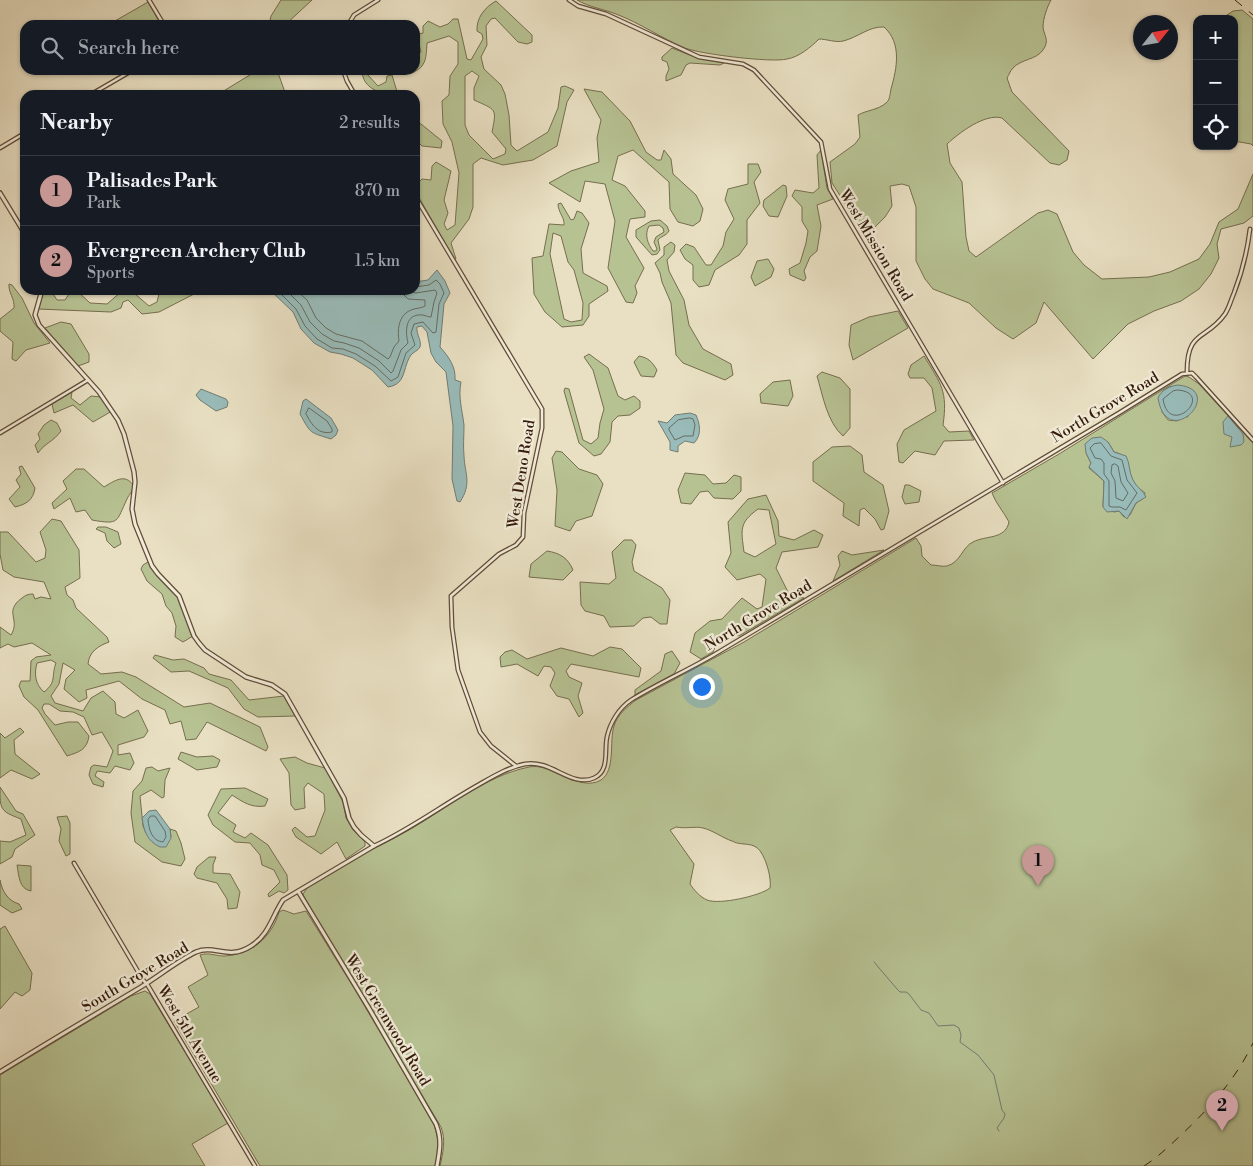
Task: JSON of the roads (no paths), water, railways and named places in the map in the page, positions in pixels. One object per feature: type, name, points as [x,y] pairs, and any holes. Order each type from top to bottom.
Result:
[{"type":"street","points":[[149,0],[161,20]]},
{"type":"street","points":[[351,20],[354,15],[378,0]]},
{"type":"street","name":"West Mission Road","points":[[569,0],[578,6],[606,14],[699,57],[743,64],[754,70],[821,142],[830,189],[1003,483]]},
{"type":"street","points":[[99,90],[124,75]]},
{"type":"street","points":[[345,75],[352,90]]},
{"type":"street","points":[[0,148],[20,137]]},
{"type":"street","points":[[0,193],[20,226]]},
{"type":"street","name":"West Deno Road","points":[[420,204],[542,409],[542,428],[524,513],[523,537],[516,545],[499,554],[451,596],[452,627],[458,670],[480,732],[491,746],[516,766]]},
{"type":"street","points":[[1250,229],[1245,264],[1229,306],[1219,321],[1192,342],[1189,350],[1187,373],[1196,377],[1253,440]]},
{"type":"street","points":[[41,295],[35,315],[36,321],[110,406],[124,434],[134,472],[135,482],[132,509],[134,524],[152,566],[179,596],[194,636],[205,650],[225,664],[246,677],[272,685],[285,694],[344,798],[352,823],[361,835],[374,846]]},
{"type":"street","name":"North Grove Road","points":[[374,846],[402,832],[478,786],[516,766],[526,763],[543,764],[569,777],[592,779],[604,768],[607,736],[611,724],[624,705],[719,652],[1182,374],[1187,373]]},
{"type":"street","points":[[0,433],[88,380]]},
{"type":"street","name":"South Grove Road","points":[[0,1072],[147,984],[194,953],[203,949],[225,953],[237,952],[249,947],[267,931],[283,900],[374,846]]},
{"type":"street","name":"West 5th Avenue","points":[[74,863],[255,1166]]},
{"type":"street","name":"West Greenwood Road","points":[[298,890],[436,1124],[441,1144],[437,1166]]},
{"type":"water","points":[[437,270],[445,281],[450,293],[444,304],[440,347],[451,362],[455,380],[461,382],[460,398],[464,425],[467,484],[460,502],[457,501],[452,479],[453,426],[446,372],[436,362],[431,353],[427,332],[422,326],[417,327],[420,347],[411,355],[398,383],[388,387],[372,370],[353,358],[330,352],[314,343],[301,329],[293,312],[275,295],[420,295],[420,281],[428,280]]},
{"type":"water","points":[[1178,385],[1192,389],[1197,397],[1196,406],[1190,414],[1181,419],[1172,420],[1163,413],[1158,398],[1166,389]]},
{"type":"water","points":[[201,389],[226,399],[228,402],[227,407],[216,411],[200,400],[196,395]]},
{"type":"water","points":[[306,399],[331,418],[338,430],[331,439],[314,433],[306,425],[300,414],[303,401]]},
{"type":"water","points":[[690,413],[696,415],[700,429],[697,440],[694,443],[685,441],[678,446],[678,452],[670,450],[670,442],[658,421],[667,423],[675,415]]},
{"type":"water","points":[[1228,416],[1243,434],[1244,442],[1241,445],[1230,447],[1232,437],[1224,434],[1223,422]]},
{"type":"water","points":[[1101,437],[1108,442],[1114,452],[1126,456],[1133,480],[1146,497],[1136,503],[1127,519],[1119,511],[1107,512],[1103,507],[1104,481],[1089,467],[1091,463],[1086,453],[1085,444],[1092,438]]},
{"type":"water","points":[[156,810],[170,829],[171,838],[166,847],[160,847],[152,842],[144,827],[142,818],[149,811]]},
{"type":"waterway","points":[[874,962],[900,992],[909,994],[921,1010],[929,1013],[938,1026],[954,1025],[959,1028],[960,1042],[978,1055],[994,1075],[1002,1110],[1005,1114],[997,1128],[999,1131]]},
{"type":"railway","points":[[1235,0],[1253,15]]},
{"type":"railway","points":[[1144,1166],[1191,1126],[1211,1104],[1230,1081],[1253,1043]]},
{"type":"place","name":"Palisades Park","points":[[1038,886]]},
{"type":"place","name":"Evergreen Archery Club","points":[[1222,1131]]}]
